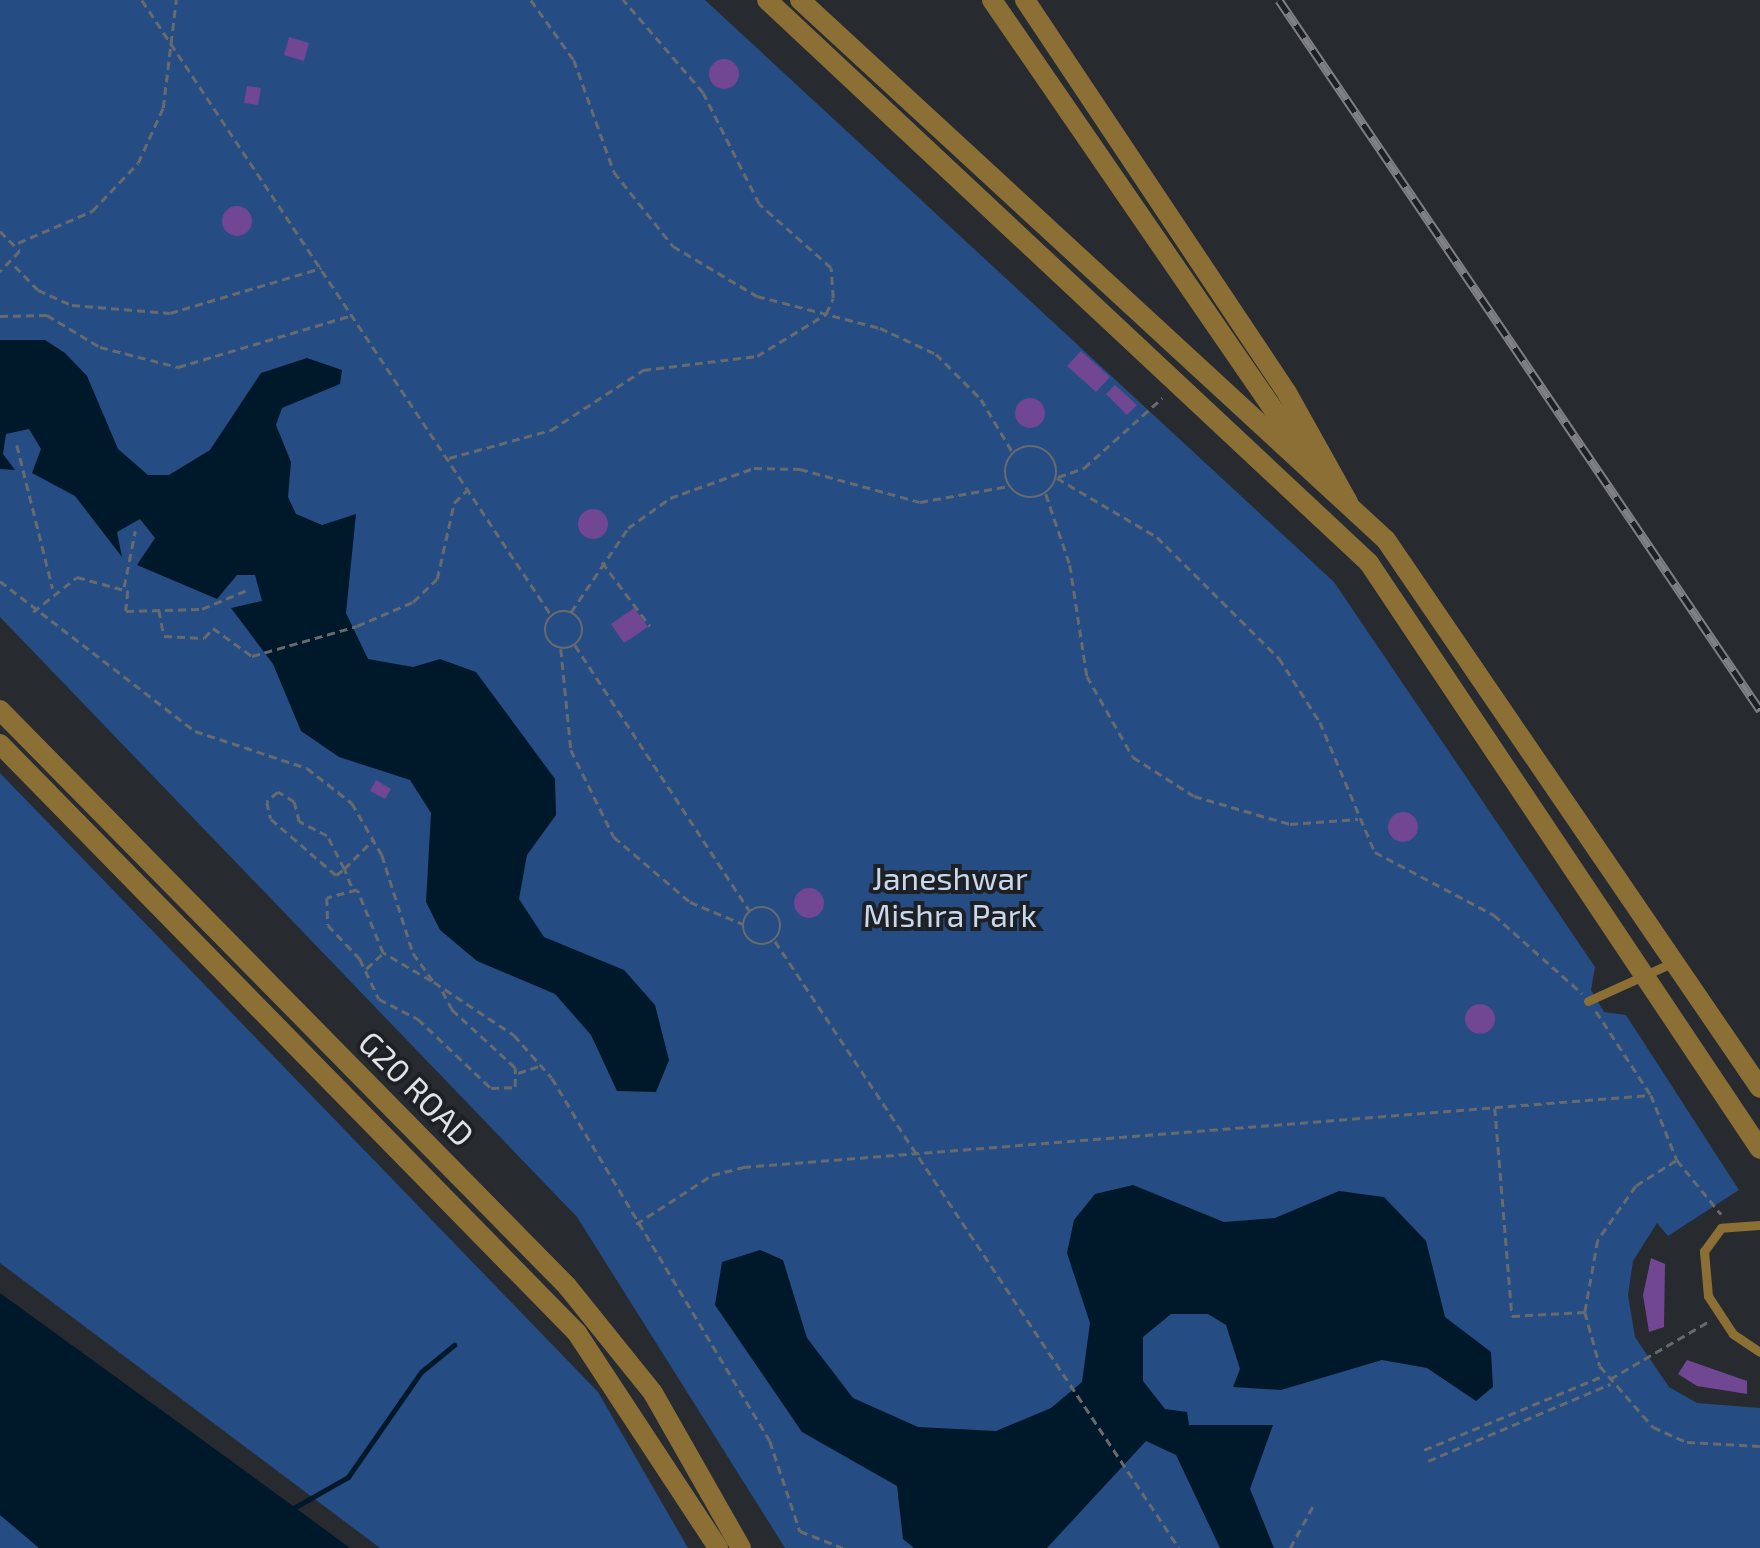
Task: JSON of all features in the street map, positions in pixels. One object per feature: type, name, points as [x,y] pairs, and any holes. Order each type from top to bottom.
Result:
[{"type":"street","points":[[767,0],[1369,563],[1760,1149]]},
{"type":"street","points":[[800,0],[1386,540],[1760,1088]]},
{"type":"street","points":[[992,0],[1319,478]]},
{"type":"street","points":[[1026,0],[1287,393],[1350,506]]},
{"type":"street","points":[[1302,501],[1319,478]]},
{"type":"street","points":[[1333,530],[1350,506]]},
{"type":"street","name":"G20 ROAD","points":[[0,710],[567,1286],[653,1393],[741,1548]]},
{"type":"street","name":"G20 ROAD","points":[[0,744],[545,1300],[628,1402],[718,1548]]},
{"type":"street","points":[[545,1300],[567,1286]]},
{"type":"lane","points":[[1588,1001],[1644,979],[1674,962]]},
{"type":"lane","points":[[1760,1225],[1721,1228],[1704,1251],[1719,1316],[1760,1352]]},
{"type":"path","points":[[142,0],[551,614],[545,635],[561,649],[572,750],[614,837],[690,902],[743,924],[753,943],[775,941]]},
{"type":"path","points":[[18,243],[92,212],[138,163],[176,50],[176,0]]},
{"type":"path","points":[[530,0],[574,60],[614,172],[644,216],[716,275],[936,354],[981,399],[1013,453],[1009,486]]},
{"type":"path","points":[[623,0],[703,93],[760,204],[831,268],[826,314]]},
{"type":"path","points":[[0,231],[18,243]]},
{"type":"path","points":[[15,266],[18,243]]},
{"type":"path","points":[[15,266],[38,290],[72,304],[170,313],[321,268]]},
{"type":"path","points":[[0,272],[15,266]]},
{"type":"path","points":[[0,316],[46,315],[100,348],[178,367],[352,314]]},
{"type":"path","points":[[448,458],[551,430],[643,370],[758,356],[826,314]]},
{"type":"path","points":[[571,612],[601,560],[670,498],[754,468],[800,468],[920,502],[1009,486],[1026,498],[1046,494],[1057,478],[1084,468],[1177,384]]},
{"type":"path","points":[[17,445],[53,590]]},
{"type":"path","points":[[1013,453],[1047,450],[1057,478],[1157,537],[1279,658],[1320,722],[1376,852],[1526,937],[1588,1001],[1651,1094],[1677,1160],[1718,1202],[1721,1228]]},
{"type":"path","points":[[159,610],[164,636],[204,638],[213,628],[232,650],[261,654],[356,626],[413,602],[436,579],[454,503],[468,488]]},
{"type":"path","points":[[1046,494],[1070,565],[1087,676],[1133,757],[1194,796],[1290,824],[1362,818]]},
{"type":"path","points":[[135,532],[124,589],[126,611],[217,606],[248,590]]},
{"type":"path","points":[[601,560],[650,626]]},
{"type":"path","points":[[34,612],[53,590],[77,577],[124,589]]},
{"type":"path","points":[[0,580],[34,612],[106,656],[195,731],[336,786],[374,840],[405,938],[436,983],[516,1073]]},
{"type":"path","points":[[551,614],[571,612]]},
{"type":"path","points":[[571,612],[583,628],[575,646]]},
{"type":"path","points":[[561,649],[575,646]]},
{"type":"path","points":[[575,646],[750,911]]},
{"type":"path","points":[[374,840],[344,869],[328,871],[298,840],[270,819],[270,797],[286,794],[308,829],[327,836],[344,869],[383,953],[491,1016],[541,1065],[770,1442],[800,1531],[842,1548]]},
{"type":"path","points":[[298,840],[308,829]]},
{"type":"path","points":[[351,887],[336,889],[324,910],[379,999],[418,1019],[492,1088],[507,1091],[516,1073],[541,1065]]},
{"type":"path","points":[[743,924],[750,911]]},
{"type":"path","points":[[750,911],[777,914],[775,941],[1179,1548]]},
{"type":"path","points":[[364,970],[383,953]]},
{"type":"path","points":[[636,1224],[712,1175],[743,1167],[1651,1094]]},
{"type":"path","points":[[1494,1106],[1512,1316],[1585,1312]]},
{"type":"path","points":[[1677,1160],[1613,1214],[1586,1274],[1585,1312],[1605,1375],[1653,1427],[1687,1442],[1760,1446]]},
{"type":"path","points":[[1428,1460],[1610,1382],[1719,1316]]},
{"type":"path","points":[[1424,1450],[1605,1375]]},
{"type":"path","points":[[1290,1548],[1313,1506]]},
{"type":"green space","name":"Janeshwar Mishra Park","points":[[0,0],[705,0],[1334,582],[1595,967],[1591,990],[1604,1012],[1626,1015],[1739,1190],[1668,1236],[1657,1223],[1633,1261],[1628,1295],[1635,1337],[1669,1387],[1697,1403],[1760,1408],[1760,1548],[785,1548],[577,1217],[0,617]]},
{"type":"green space","points":[[0,773],[598,1392],[688,1548],[380,1548],[0,1263]]},
{"type":"green space","points":[[0,1515],[17,1526],[39,1548],[0,1548]]},
{"type":"shaded area","points":[[0,340],[45,340],[65,353],[87,376],[118,449],[148,475],[169,475],[210,450],[261,373],[307,358],[342,370],[340,384],[282,408],[276,425],[291,462],[288,497],[296,514],[322,525],[356,514],[346,613],[368,659],[413,667],[440,659],[476,672],[555,779],[556,815],[527,855],[519,899],[544,937],[624,970],[655,1005],[669,1060],[656,1092],[617,1091],[591,1035],[555,994],[477,961],[440,930],[426,902],[431,813],[410,780],[339,757],[301,731],[273,664],[231,608],[262,601],[255,575],[237,575],[217,599],[137,565],[155,538],[140,519],[117,532],[122,557],[75,496],[32,473],[41,449],[29,429],[6,434],[3,454],[15,470],[0,469]]},
{"type":"shaded area","points":[[1133,1185],[1224,1222],[1275,1218],[1339,1191],[1384,1197],[1426,1241],[1445,1317],[1491,1352],[1493,1387],[1476,1401],[1427,1368],[1382,1360],[1281,1390],[1233,1387],[1240,1369],[1226,1325],[1208,1314],[1171,1314],[1143,1337],[1143,1381],[1165,1409],[1187,1412],[1189,1425],[1273,1425],[1250,1489],[1274,1548],[1220,1548],[1176,1455],[1146,1441],[1047,1548],[914,1548],[903,1539],[897,1486],[802,1432],[715,1305],[722,1262],[760,1250],[783,1260],[807,1338],[853,1398],[918,1427],[996,1431],[1051,1408],[1082,1382],[1090,1323],[1067,1253],[1074,1220],[1095,1194]]},
{"type":"shaded area","points":[[0,1293],[350,1548],[39,1548],[0,1515]]},
{"type":"building","points":[[289,37],[309,43],[304,61],[284,55]]},
{"type":"building","points":[[724,59],[734,64],[739,74],[734,84],[724,89],[714,84],[709,74],[714,64]]},
{"type":"building","points":[[247,86],[261,88],[258,105],[244,103]]},
{"type":"building","points":[[237,206],[251,215],[252,221],[243,235],[237,236],[223,227],[222,221],[231,207]]},
{"type":"building","points":[[1081,351],[1110,377],[1096,392],[1067,366]]},
{"type":"building","points":[[1115,385],[1137,405],[1127,415],[1106,394]]},
{"type":"building","points":[[1030,398],[1044,407],[1045,413],[1036,427],[1030,428],[1016,419],[1015,413],[1024,399]]},
{"type":"building","points":[[593,509],[603,514],[608,524],[603,534],[593,539],[583,534],[578,524],[583,514]]},
{"type":"building","points":[[634,608],[648,627],[624,643],[611,624]]},
{"type":"building","points":[[376,780],[391,789],[385,799],[370,791]]},
{"type":"building","points":[[1403,812],[1417,821],[1418,827],[1409,841],[1403,842],[1389,833],[1388,827],[1397,813]]},
{"type":"building","points":[[809,888],[819,893],[824,903],[819,913],[809,918],[799,913],[794,903],[799,893]]},
{"type":"building","points":[[1480,1004],[1494,1013],[1495,1019],[1486,1033],[1480,1034],[1466,1025],[1465,1019],[1474,1005]]},
{"type":"building","points":[[1651,1258],[1665,1264],[1664,1327],[1649,1332],[1643,1295]]},
{"type":"building","points":[[1687,1360],[1747,1381],[1747,1394],[1697,1386],[1678,1374]]},
{"type":"waterway","points":[[290,1510],[348,1477],[421,1372],[454,1345]]},
{"type":"railway","points":[[1279,0],[1760,710]]}]
